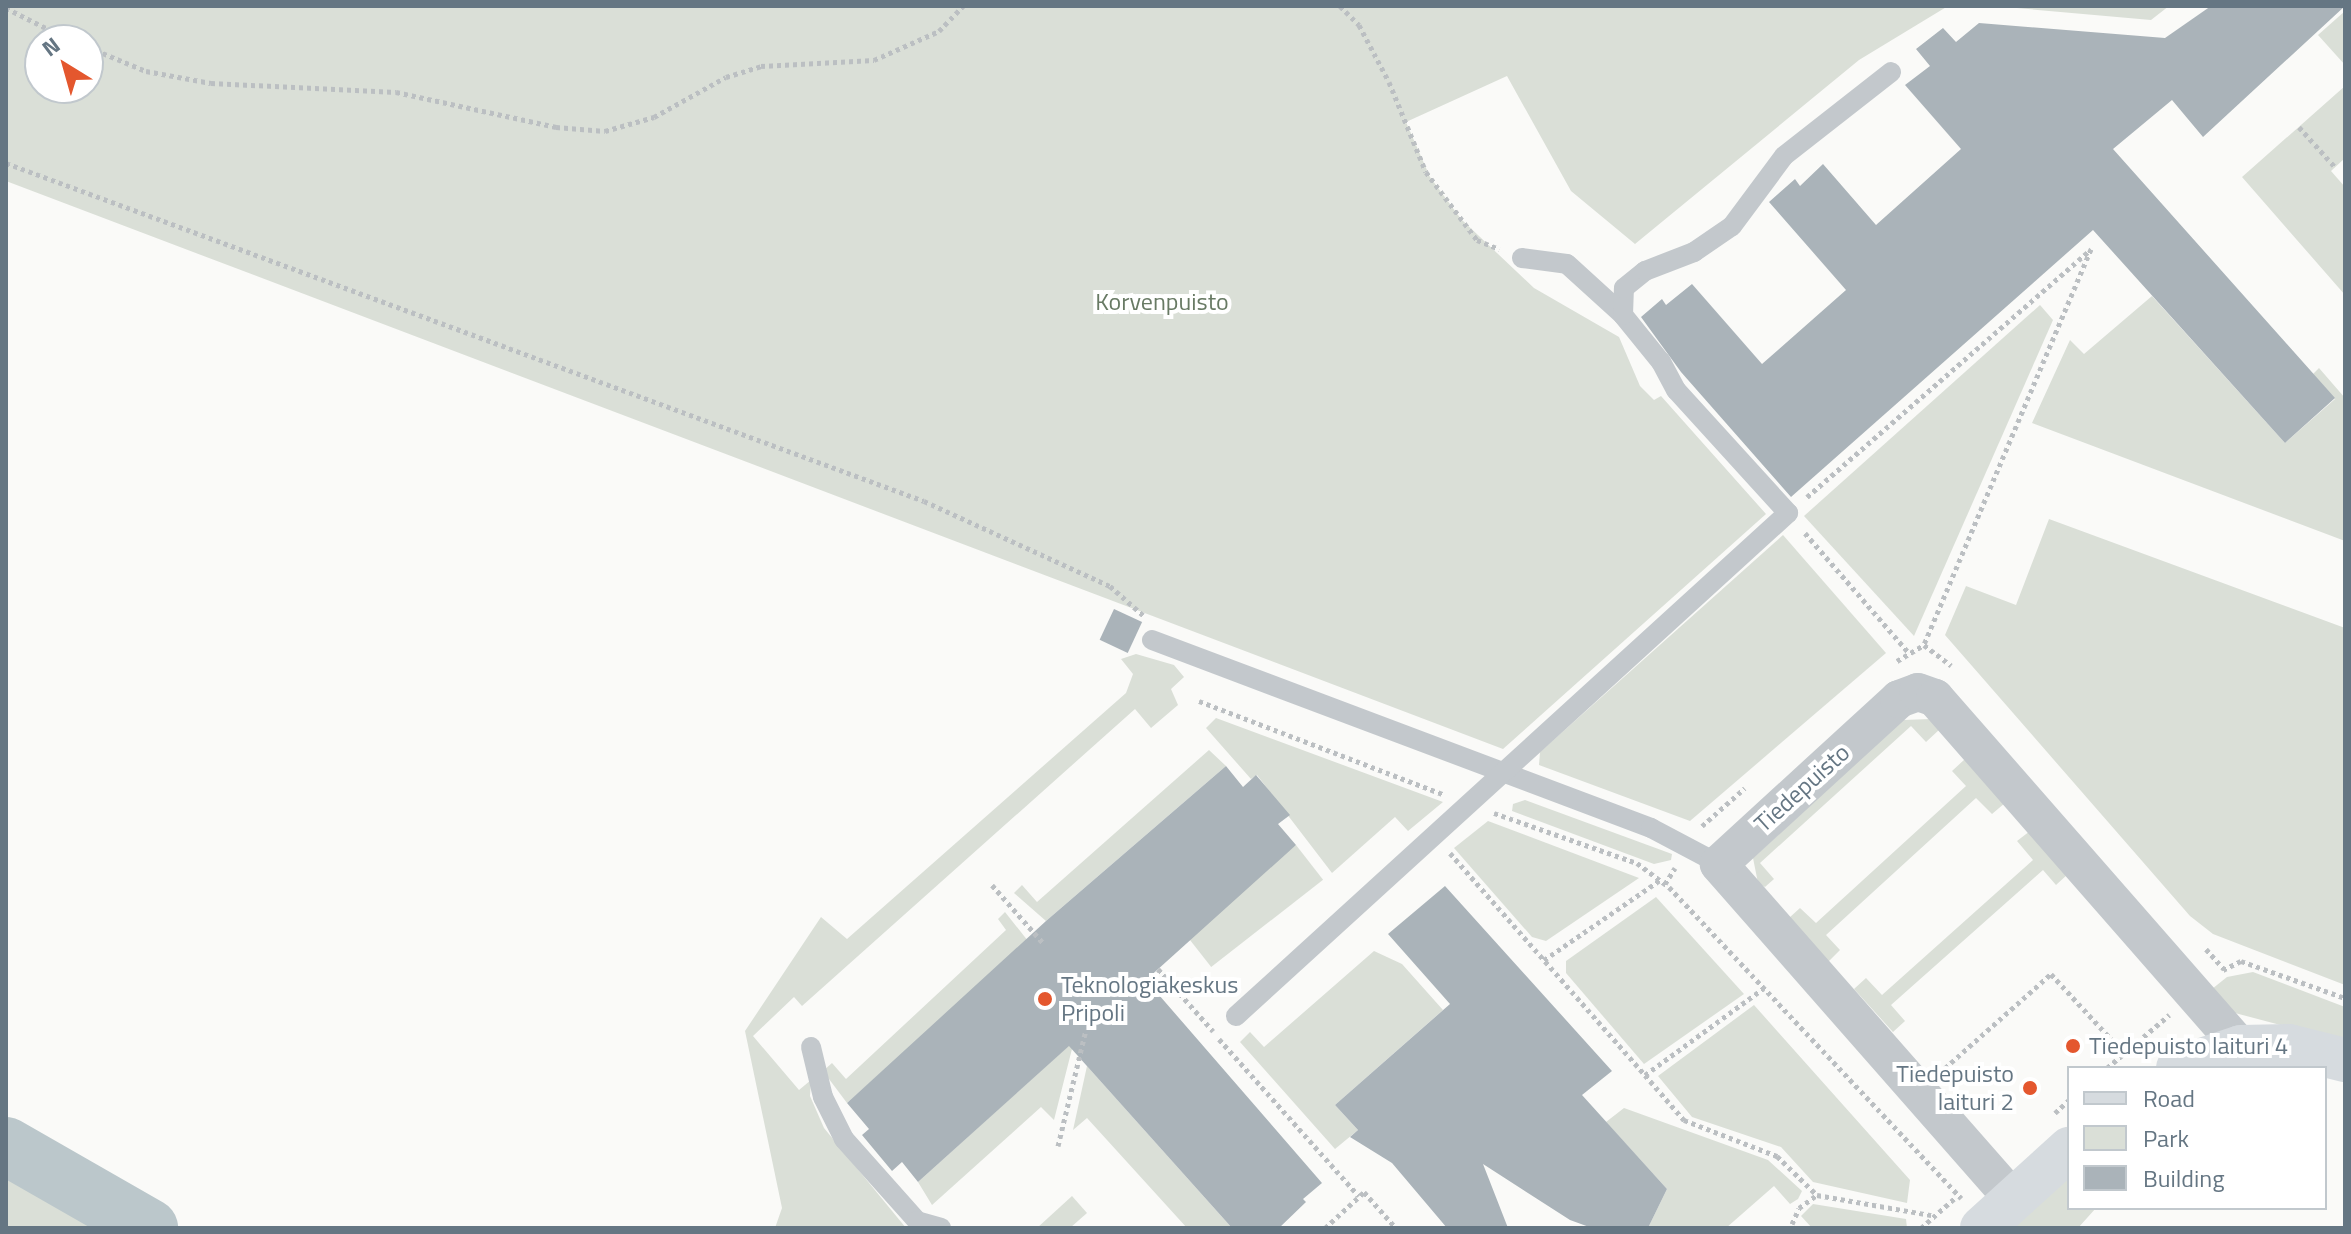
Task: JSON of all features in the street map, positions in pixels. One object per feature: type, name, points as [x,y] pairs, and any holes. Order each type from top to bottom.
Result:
[{"type":"street","name":"Tiedepuisto","points":[[1704,856],[1899,699],[1918,692],[1935,698],[2241,1047]]},
{"type":"street","points":[[1704,856],[1919,1091],[1994,1217],[2067,1151]]},
{"type":"street","points":[[2184,1066],[2241,1047],[2289,1046],[2345,1060]]},
{"type":"lane","points":[[1623,315],[1624,288],[1645,271],[1694,252],[1732,226],[1784,156],[1891,72]]},
{"type":"lane","points":[[1236,1016],[1472,805],[1502,772],[1788,513],[1676,390],[1661,362],[1623,315],[1567,264],[1522,258]]},
{"type":"lane","points":[[1152,640],[1651,828],[1704,856]]},
{"type":"lane","points":[[811,1047],[823,1097],[844,1139],[917,1221],[941,1228]]},
{"type":"path","points":[[104,54],[146,71],[211,83],[396,92],[556,127],[605,131],[654,117],[726,77],[761,66],[874,60],[939,31],[963,6]]},
{"type":"path","points":[[1340,6],[1359,25],[1389,82],[1426,172],[1477,240],[1522,258]]},
{"type":"path","points":[[6,8],[38,24]]},
{"type":"path","points":[[2299,127],[2335,167]]},
{"type":"path","points":[[6,163],[924,501],[1110,586],[1185,652]]},
{"type":"path","points":[[1885,671],[1908,652],[1924,645],[2091,249],[1788,513],[1908,652]]},
{"type":"path","points":[[1924,645],[1953,668]]},
{"type":"path","points":[[1199,701],[1472,805],[1637,863],[1662,882],[1887,1119],[1994,1217]]},
{"type":"path","points":[[1544,960],[1704,856],[1704,823],[1750,784]]},
{"type":"path","points":[[1435,836],[1684,1120],[1777,1156],[1817,1195],[1931,1215]]},
{"type":"path","points":[[992,885],[1044,944]]},
{"type":"path","points":[[2203,946],[2224,969]]},
{"type":"path","points":[[1158,969],[1359,1196]]},
{"type":"path","points":[[1887,1119],[2051,974],[2124,1053]]},
{"type":"path","points":[[1645,1075],[1764,988]]},
{"type":"path","points":[[1058,1146],[1086,1029]]},
{"type":"path","points":[[1325,1228],[1364,1192],[1396,1228]]},
{"type":"path","points":[[1792,1224],[1799,1208],[1817,1195]]},
{"type":"green space","name":"Korvenpuisto","points":[[6,6],[1948,6],[1859,60],[1635,244],[1571,191],[1507,76],[1406,122],[1430,177],[1461,219],[1534,288],[1619,337],[1640,386],[1654,400],[1661,396],[1766,514],[1503,749],[6,181]]},
{"type":"green space","points":[[1994,6],[2169,6],[2151,20]]},
{"type":"green space","points":[[2345,11],[2345,65],[2318,35]]},
{"type":"green space","points":[[2345,86],[2345,158],[2331,171],[2345,187],[2345,295],[2242,177]]},
{"type":"green space","points":[[2152,296],[2285,443],[2335,399],[2313,374],[2319,368],[2345,398],[2345,541],[2032,423],[2070,340],[2084,354]]},
{"type":"green space","points":[[2040,305],[2053,320],[1914,636],[1804,516]]},
{"type":"green space","points":[[2049,519],[2345,628],[2345,985],[2213,934],[2190,916],[1945,635],[1966,586],[2016,605]]},
{"type":"green space","points":[[1783,535],[1886,653],[1690,821],[1539,765],[1540,752]]},
{"type":"green space","points":[[1136,654],[1174,665],[1184,677],[1171,689],[1178,705],[1151,728],[1135,709],[802,1006],[794,997],[753,1036],[799,1090],[811,1080],[810,1096],[824,1128],[906,1228],[775,1228],[782,1208],[745,1031],[821,917],[847,939],[1126,693],[1133,674],[1121,659]]},
{"type":"green space","points":[[1216,718],[1443,802],[1408,831],[1395,817],[1332,873],[1257,775],[1251,779],[1206,728]]},
{"type":"green space","points":[[1931,719],[1940,729],[1926,742],[1911,726],[1760,863],[1774,879],[1765,887],[1758,883],[1753,858],[1903,720]]},
{"type":"green space","points":[[1209,750],[1226,766],[1046,921],[1014,893],[1022,885],[1037,902]]},
{"type":"green space","points":[[1965,759],[2005,803],[1992,814],[1976,798],[1826,935],[1840,950],[1828,962],[1789,918],[1800,908],[1816,923],[1966,786],[1952,771]]},
{"type":"green space","points":[[1525,800],[1672,854],[1671,860],[1654,864],[1512,811],[1513,804]]},
{"type":"green space","points":[[1488,821],[1639,878],[1546,941],[1532,937],[1454,848]]},
{"type":"green space","points":[[2030,831],[2068,874],[2056,885],[2043,870],[1891,1005],[1905,1021],[1893,1032],[1854,989],[1866,978],[1882,995],[2033,860],[2017,841]]},
{"type":"green space","points":[[1296,845],[1323,880],[1211,967],[1184,932]]},
{"type":"green space","points":[[1656,897],[1744,994],[1644,1064],[1566,973],[1566,961]]},
{"type":"green space","points":[[1005,912],[1028,941],[847,1103],[823,1071],[832,1063],[846,1079],[1006,930],[998,919]]},
{"type":"green space","points":[[1374,951],[1402,964],[1443,1010],[1335,1105],[1358,1130],[1335,1149],[1240,1042],[1250,1032],[1264,1047]]},
{"type":"green space","points":[[2253,972],[2345,1007],[2345,1042],[2235,1013],[2212,989],[2227,977]]},
{"type":"green space","points":[[1754,1005],[1910,1180],[1907,1203],[1813,1182],[1781,1147],[1692,1117],[1658,1076]]},
{"type":"green space","points":[[1074,1041],[1054,1120],[1041,1107],[932,1205],[918,1182]]},
{"type":"green space","points":[[1087,1066],[1232,1228],[1187,1228],[1087,1118],[1073,1130]]},
{"type":"green space","points":[[1624,1108],[1768,1160],[1802,1191],[1798,1199],[1790,1204],[1774,1186],[1726,1228],[1648,1228],[1667,1189],[1606,1122]]},
{"type":"green space","points":[[6,1146],[45,1168],[149,1228],[6,1228]]},
{"type":"green space","points":[[2067,1175],[2067,1210],[2094,1210],[2078,1228],[2010,1228]]},
{"type":"green space","points":[[1072,1196],[1087,1213],[1070,1228],[1037,1228]]},
{"type":"green space","points":[[1813,1204],[1906,1219],[1907,1228],[1812,1228],[1801,1216]]},
{"type":"building","points":[[2211,6],[2345,6],[2203,137],[2172,100],[2113,149],[2335,398],[2285,443],[2093,230],[1791,497],[1681,372],[1641,317],[1662,299],[1666,305],[1692,284],[1762,364],[1846,290],[1769,202],[1795,179],[1800,186],[1823,164],[1876,225],[1961,149],[1905,85],[1930,66],[1916,49],[1943,28],[1956,42],[1979,23],[2165,38]]},
{"type":"building","points":[[1114,609],[1142,622],[1128,653],[1100,640]]},
{"type":"building","name":"Teknologiakeskus Pripoli","points":[[1226,766],[1243,787],[1256,775],[1290,815],[1278,824],[1296,845],[1146,980],[1322,1183],[1303,1199],[1306,1202],[1279,1228],[1232,1228],[1069,1046],[918,1182],[902,1162],[892,1171],[862,1135],[869,1129],[847,1103],[1046,921]]},
{"type":"building","points":[[1445,886],[1612,1071],[1582,1095],[1667,1189],[1648,1228],[1592,1228],[1570,1220],[1483,1164],[1508,1228],[1447,1228],[1392,1163],[1350,1137],[1358,1130],[1335,1105],[1450,1004],[1388,934]]},
{"type":"waterway","points":[[6,1146],[149,1228]]},
{"type":"place","name":"Teknologiakeskus Pripoli","points":[[1045,999]]},
{"type":"place","name":"Tiedepuisto laituri 4","points":[[2073,1046]]},
{"type":"place","name":"Tiedepuisto laituri 2","points":[[2030,1088]]}]
